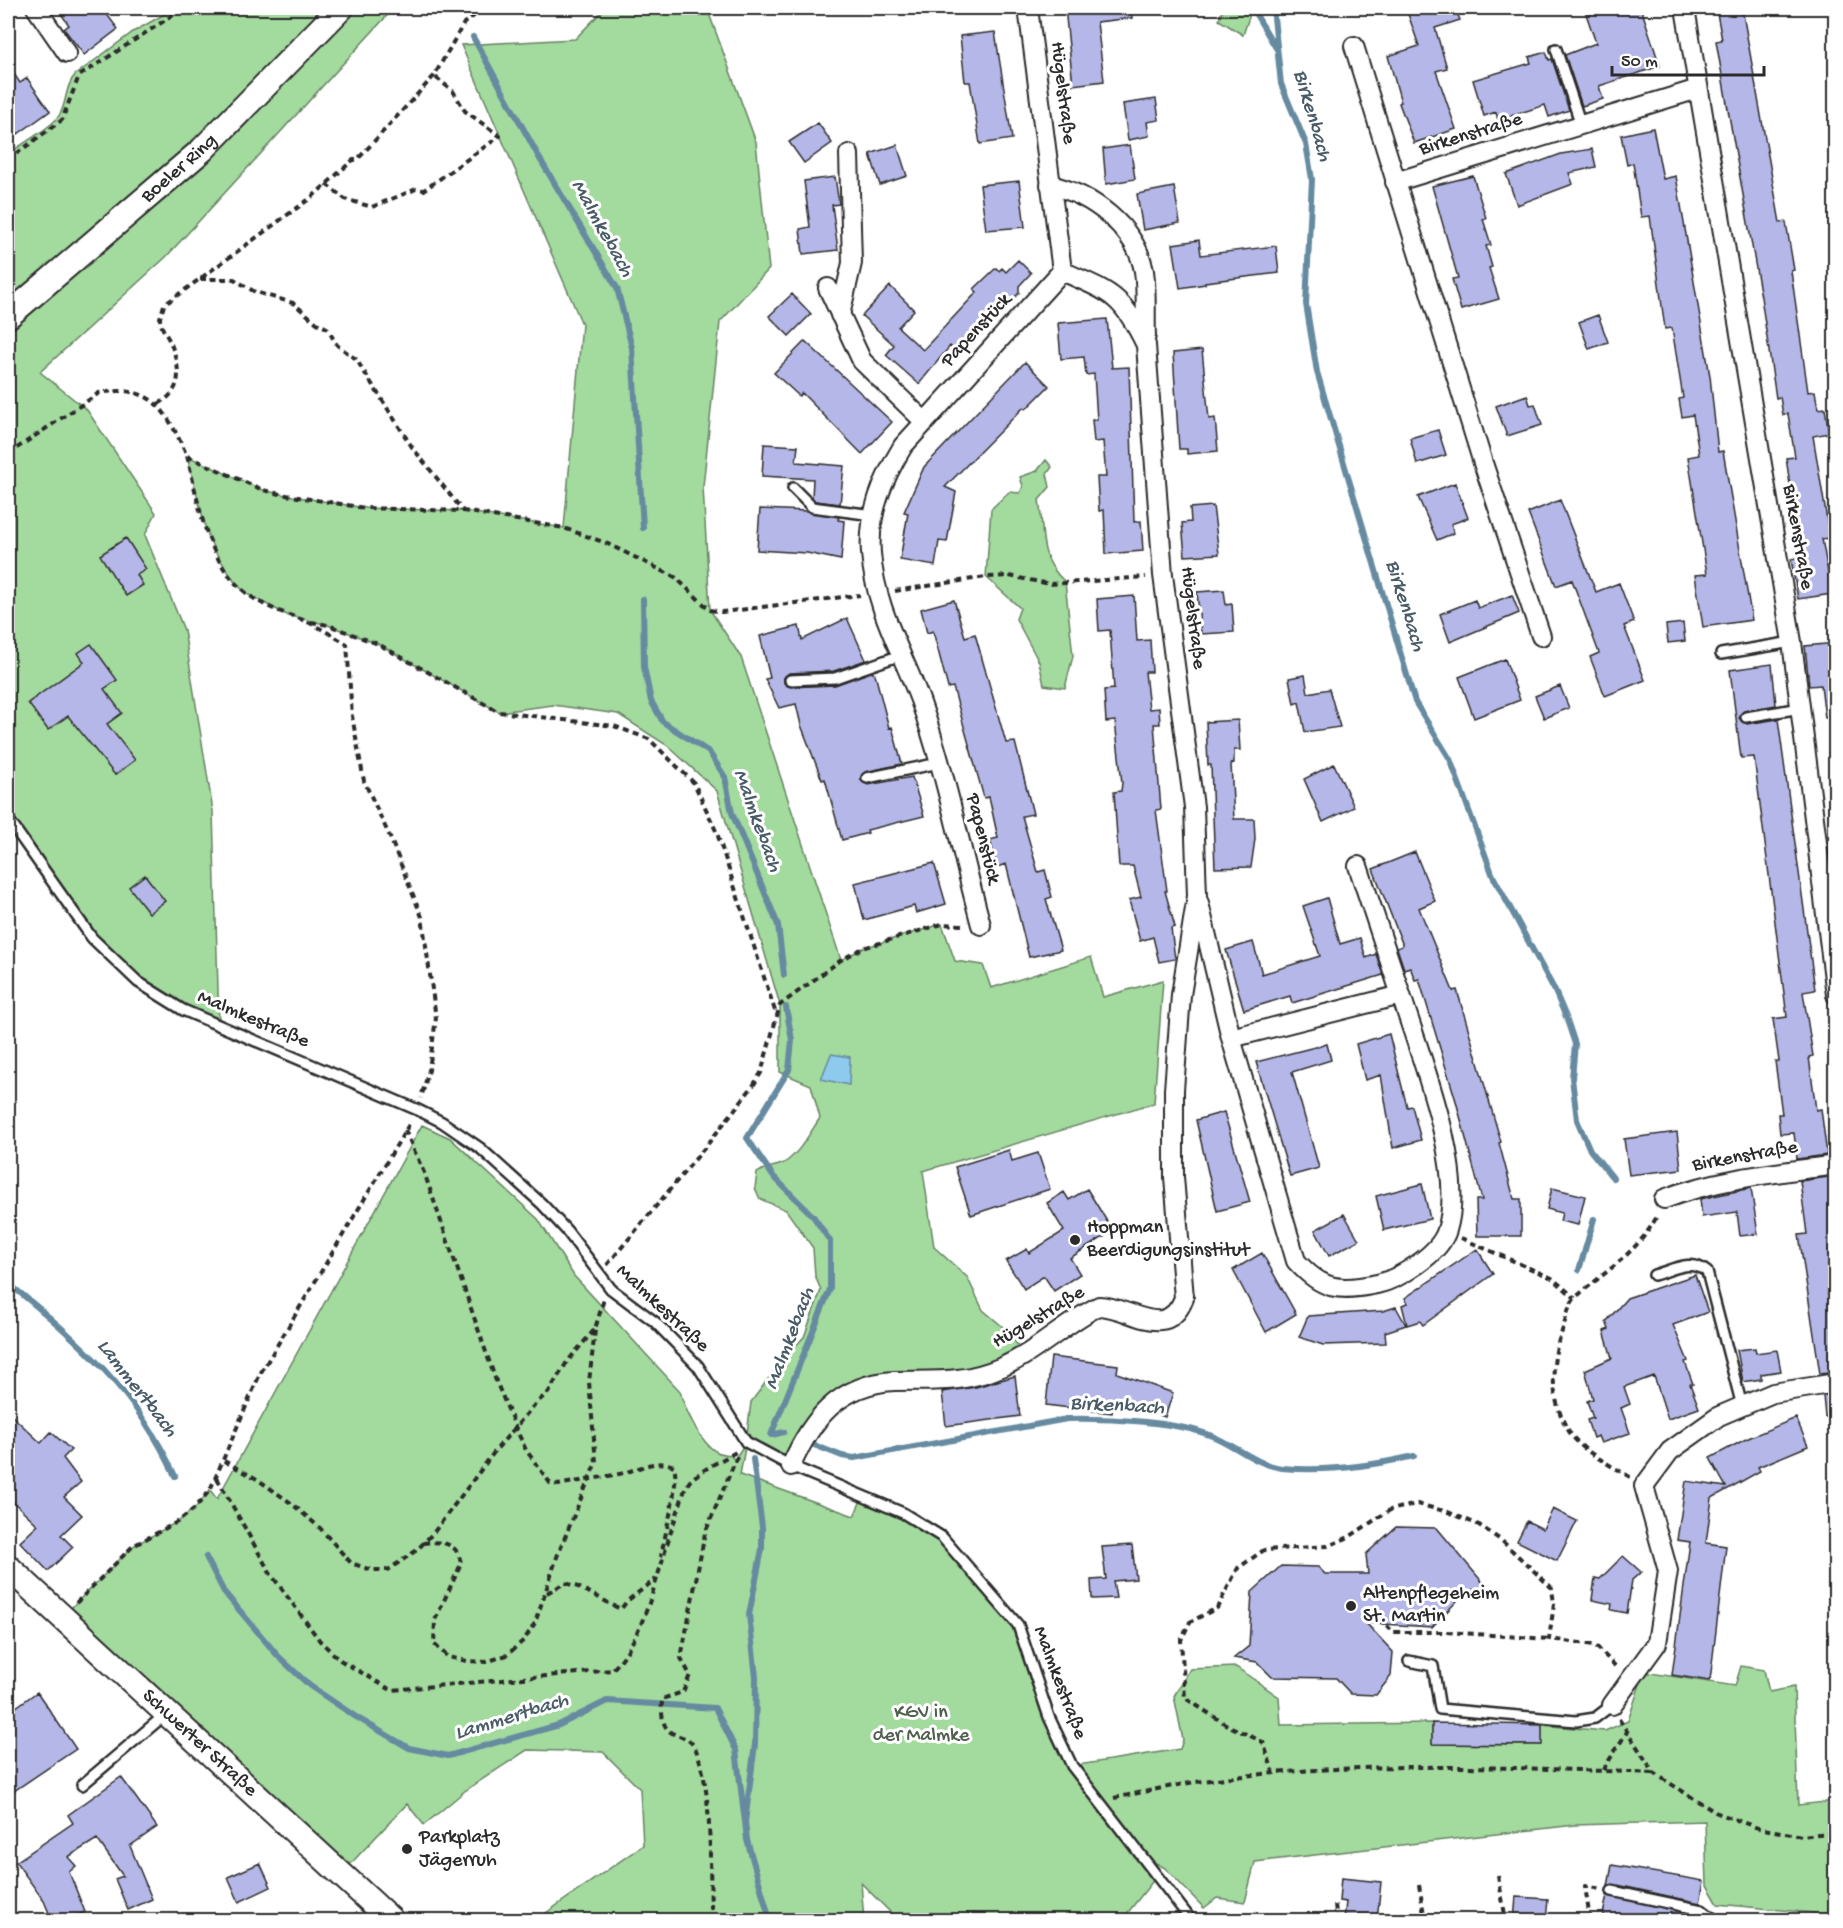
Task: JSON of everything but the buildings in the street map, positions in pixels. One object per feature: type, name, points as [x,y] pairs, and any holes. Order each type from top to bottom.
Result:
[{"type":"main road","name":"Boeler Ring","points":[[8,316],[202,150],[341,8]]},
{"type":"main road","name":"Schwerter Straße","points":[[8,1567],[391,1920]]},
{"type":"street","points":[[36,8],[67,53]]},
{"type":"street","name":"Hügelstraße","points":[[1028,8],[1062,272],[1107,291],[1130,312],[1146,345]]},
{"type":"street","name":"Birkenstraße","points":[[1685,8],[1792,642],[1836,995]]},
{"type":"street","points":[[1354,46],[1395,182],[1541,636]]},
{"type":"street","name":"Birkenstraße","points":[[1395,182],[1698,89]]},
{"type":"street","points":[[840,315],[852,263],[849,154]]},
{"type":"street","name":"Hügelstraße","points":[[791,1466],[805,1434],[817,1418],[831,1406],[860,1389],[892,1381],[930,1383],[969,1378],[1003,1367],[1099,1306],[1111,1305],[1137,1317],[1158,1320],[1169,1318],[1179,1310],[1184,1298],[1174,1177],[1174,1090],[1181,995],[1197,896],[1194,807],[1163,575],[1146,345],[1144,270],[1133,244],[1121,225],[1086,198],[1068,189],[1050,185]]},
{"type":"street","name":"Papenstück","points":[[981,926],[939,763],[920,701],[876,594],[871,551],[873,515],[883,480],[903,446],[1062,272]]},
{"type":"street","points":[[828,288],[862,361],[926,422]]},
{"type":"street","points":[[1358,866],[1401,995],[1446,1145],[1452,1189],[1447,1232]]},
{"type":"street","name":"Hügelstraße","points":[[1197,896],[1231,1038],[1296,1261],[1310,1277],[1327,1287],[1343,1289],[1379,1284],[1398,1277],[1417,1264],[1432,1251],[1447,1232]]},
{"type":"street","points":[[1231,1038],[1401,995]]},
{"type":"street","name":"Birkenstraße","points":[[1664,1199],[1695,1187],[1725,1181],[1836,1165]]},
{"type":"street","points":[[1612,1706],[1628,1680],[1657,1643],[1668,1571],[1644,1486],[1670,1450],[1719,1416],[1773,1393],[1836,1383]]},
{"type":"lane","points":[[1556,49],[1581,125]]},
{"type":"lane","points":[[793,488],[812,507],[873,515]]},
{"type":"lane","points":[[1721,654],[1792,642]]},
{"type":"lane","points":[[790,680],[835,678],[901,655]]},
{"type":"lane","points":[[1746,717],[1801,708]]},
{"type":"lane","points":[[867,778],[939,763]]},
{"type":"lane","name":"Malmkestraße","points":[[8,819],[92,938],[138,982],[183,1010],[418,1110],[442,1122],[480,1148],[567,1231],[611,1289],[655,1322],[698,1366],[746,1442],[791,1466],[903,1513],[942,1537],[1018,1625],[1049,1717],[1072,1766],[1191,1920]]},
{"type":"lane","points":[[1654,1275],[1689,1264],[1699,1265],[1707,1272],[1742,1406]]},
{"type":"lane","points":[[1409,1660],[1433,1666],[1440,1709],[1576,1721],[1595,1718],[1612,1706]]},
{"type":"lane","points":[[82,1785],[167,1713]]},
{"type":"lane","points":[[1612,1891],[1702,1910],[1715,1920]]},
{"type":"path","points":[[8,160],[62,120],[80,76],[184,8]]},
{"type":"path","points":[[158,405],[171,398],[177,390],[178,379],[171,343],[160,320],[164,305],[326,184],[380,138],[434,76],[464,23],[485,8]]},
{"type":"path","points":[[326,184],[345,199],[372,207],[416,189],[424,190],[500,136],[465,111],[453,92],[434,76]]},
{"type":"path","points":[[199,279],[234,279],[255,292],[293,303],[316,323],[327,328],[337,345],[356,359],[412,447],[463,511]]},
{"type":"path","points":[[8,454],[99,393],[117,390],[129,392],[158,405],[167,413],[187,456],[206,530],[214,550],[236,584],[267,606],[305,621],[347,644],[352,716],[364,781],[389,834],[422,917],[436,1018],[429,1070],[418,1110],[260,1374],[234,1431],[217,1477],[196,1507],[179,1521],[133,1546],[63,1617]]},
{"type":"path","points":[[187,456],[263,490],[280,494],[365,508],[463,511],[528,520],[583,534],[675,577],[710,610],[722,612],[876,594],[986,577],[1009,576],[1050,584],[1163,575]]},
{"type":"path","points":[[305,621],[328,625],[378,644],[499,712],[614,726],[649,739],[694,783],[717,834],[776,1014]]},
{"type":"path","points":[[599,1275],[753,1086],[766,1056],[780,1005],[799,989],[863,948],[942,924],[981,926]]},
{"type":"path","points":[[405,1130],[424,1175],[496,1381],[526,1450],[550,1483],[558,1485],[622,1474],[640,1466],[664,1462],[674,1466],[677,1474],[657,1579],[627,1600],[621,1609],[608,1605],[585,1589],[565,1583],[547,1593]]},
{"type":"path","points":[[1644,1486],[1583,1447],[1568,1429],[1557,1404],[1551,1371],[1558,1340],[1575,1298],[1607,1274],[1653,1224],[1664,1199]]},
{"type":"path","points":[[1447,1232],[1552,1278],[1575,1298]]},
{"type":"path","points":[[423,1543],[454,1546],[461,1564],[433,1629],[434,1644],[448,1657],[486,1662],[507,1655],[524,1640],[535,1623],[547,1593],[558,1554],[596,1462],[589,1382],[595,1329],[602,1303],[611,1289]]},
{"type":"path","points":[[224,1461],[257,1479],[291,1503],[320,1528],[351,1563],[371,1570],[388,1570],[423,1543],[515,1426],[548,1393],[567,1362],[595,1329]]},
{"type":"path","points":[[217,1477],[228,1501],[270,1573],[320,1641],[340,1660],[391,1690],[612,1670],[626,1656],[657,1579],[668,1538],[689,1482],[739,1450],[705,1533],[681,1658],[690,1675],[683,1692],[662,1699],[661,1720],[670,1734],[688,1741],[696,1749],[707,1810],[711,1907],[714,1920]]},
{"type":"path","points":[[1274,1774],[1263,1742],[1227,1725],[1185,1698],[1181,1640],[1190,1622],[1217,1608],[1238,1568],[1264,1550],[1328,1546],[1349,1537],[1390,1510],[1417,1504],[1448,1512],[1479,1524],[1502,1541],[1552,1588],[1554,1604],[1549,1639]]},
{"type":"path","points":[[1378,1618],[1393,1632],[1447,1632],[1549,1639],[1595,1645],[1628,1680]]},
{"type":"path","points":[[1612,1706],[1654,1773],[1715,1812],[1758,1828],[1802,1836],[1836,1832]]},
{"type":"path","points":[[1602,1771],[1627,1732]]},
{"type":"path","points":[[1099,1801],[1203,1781],[1274,1774],[1384,1768],[1654,1773]]},
{"type":"path","points":[[1498,1876],[1506,1920]]},
{"type":"path","points":[[1419,1885],[1425,1920]]},
{"type":"path","points":[[1590,1920],[1585,1886],[1612,1891]]},
{"type":"path","points":[[1335,1905],[1338,1920]]},
{"type":"green space","points":[[175,8],[394,8],[166,257],[40,372],[87,410],[156,513],[145,535],[184,630],[213,811],[219,1026],[138,982],[92,938],[8,819],[8,154],[44,130],[56,119],[62,109],[69,84],[75,75],[133,32]]},
{"type":"green space","points":[[605,8],[707,8],[756,142],[769,269],[720,322],[703,487],[710,610],[741,657],[841,960],[863,948],[942,924],[955,961],[983,965],[991,988],[1091,957],[1103,997],[1163,980],[1154,1103],[923,1171],[934,1247],[967,1277],[983,1310],[1002,1326],[1025,1354],[1003,1367],[892,1381],[831,1406],[791,1466],[746,1442],[751,1402],[786,1355],[804,1337],[821,1290],[815,1276],[813,1248],[786,1210],[760,1199],[755,1188],[757,1173],[791,1158],[820,1118],[811,1085],[780,1072],[780,1005],[717,791],[668,746],[618,714],[553,705],[499,712],[378,644],[328,625],[287,615],[249,595],[236,584],[214,550],[206,530],[187,456],[263,490],[280,494],[365,508],[463,511],[564,528],[582,324],[461,45],[575,39]]},
{"type":"green space","points":[[1223,8],[1252,8],[1243,35],[1219,20]]},
{"type":"green space","points":[[1046,460],[1052,467],[1047,474],[1050,487],[1039,500],[1044,544],[1050,563],[1065,582],[1073,656],[1065,688],[1044,685],[1039,662],[1016,619],[1020,608],[986,577],[991,509],[1009,492],[1020,493],[1023,486],[1020,477],[1037,471]]},
{"type":"green space","name":"KGV in der Malmke","points":[[422,1125],[450,1138],[538,1219],[574,1276],[680,1391],[694,1425],[711,1448],[719,1453],[731,1455],[734,1460],[746,1442],[740,1475],[854,1516],[863,1496],[942,1537],[1018,1625],[1072,1766],[1180,1749],[1183,1740],[1174,1696],[1190,1669],[1236,1667],[1279,1697],[1281,1725],[1432,1723],[1432,1744],[1541,1745],[1542,1725],[1605,1731],[1628,1721],[1644,1672],[1735,1686],[1741,1666],[1764,1670],[1769,1692],[1794,1687],[1798,1805],[1835,1801],[1835,1915],[1718,1904],[1707,1885],[1705,1821],[1575,1825],[1255,1862],[1245,1902],[1217,1898],[1204,1908],[1165,1868],[1138,1853],[1156,1877],[1122,1920],[898,1920],[861,1883],[864,1920],[536,1920],[643,1845],[640,1789],[603,1752],[527,1750],[466,1790],[424,1825],[407,1804],[341,1874],[63,1616],[133,1546],[179,1521],[196,1507],[210,1490],[217,1499]]},
{"type":"water","points":[[831,1054],[850,1057],[849,1085],[821,1079]]},
{"type":"waterway","points":[[1252,8],[1276,48]]},
{"type":"waterway","name":"Birkenbach","points":[[1273,8],[1281,84],[1306,144],[1312,179],[1306,304],[1317,372],[1415,702],[1450,759],[1493,876],[1554,989],[1566,1017],[1575,1044],[1572,1078],[1577,1120],[1590,1150],[1613,1178]]},
{"type":"waterway","name":"Malmkebach","points":[[473,37],[540,159],[617,288],[632,348],[643,528]]},
{"type":"waterway","name":"Malmkebach","points":[[643,599],[644,667],[651,701],[663,722],[709,752],[725,777],[732,813],[778,925],[784,975]]},
{"type":"waterway","name":"Malmkebach","points":[[771,1435],[830,1289],[830,1241],[813,1216],[773,1176],[747,1138],[789,1070],[792,1040],[786,1007]]},
{"type":"waterway","name":"Birkenbach","points":[[1579,1270],[1594,1219]]},
{"type":"waterway","name":"Lammertbach","points":[[8,1283],[58,1325],[104,1369],[143,1418],[175,1476]]},
{"type":"waterway","name":"Birkenbach","points":[[814,1445],[842,1456],[854,1458],[1067,1419],[1101,1419],[1161,1424],[1197,1431],[1221,1440],[1263,1463],[1282,1468],[1349,1467],[1414,1456]]},
{"type":"waterway","name":"Birkenbach","points":[[772,1435],[784,1432]]},
{"type":"waterway","name":"Malmkebach","points":[[753,1459],[762,1527],[762,1549],[749,1615],[756,1677],[755,1744],[745,1822],[747,1840],[770,1920]]},
{"type":"waterway","name":"Lammertbach","points":[[206,1557],[224,1592],[278,1656],[310,1686],[356,1717],[409,1748],[448,1756],[559,1725],[607,1701],[715,1708],[736,1750],[745,1822]]},
{"type":"place","name":"Hoppman Beerdigungsinstitut","points":[[1075,1240]]},
{"type":"place","name":"Altenpflegeheim St. Martin","points":[[1351,1606]]},
{"type":"place","name":"Parkplatz Jägerruh","points":[[407,1849]]}]
